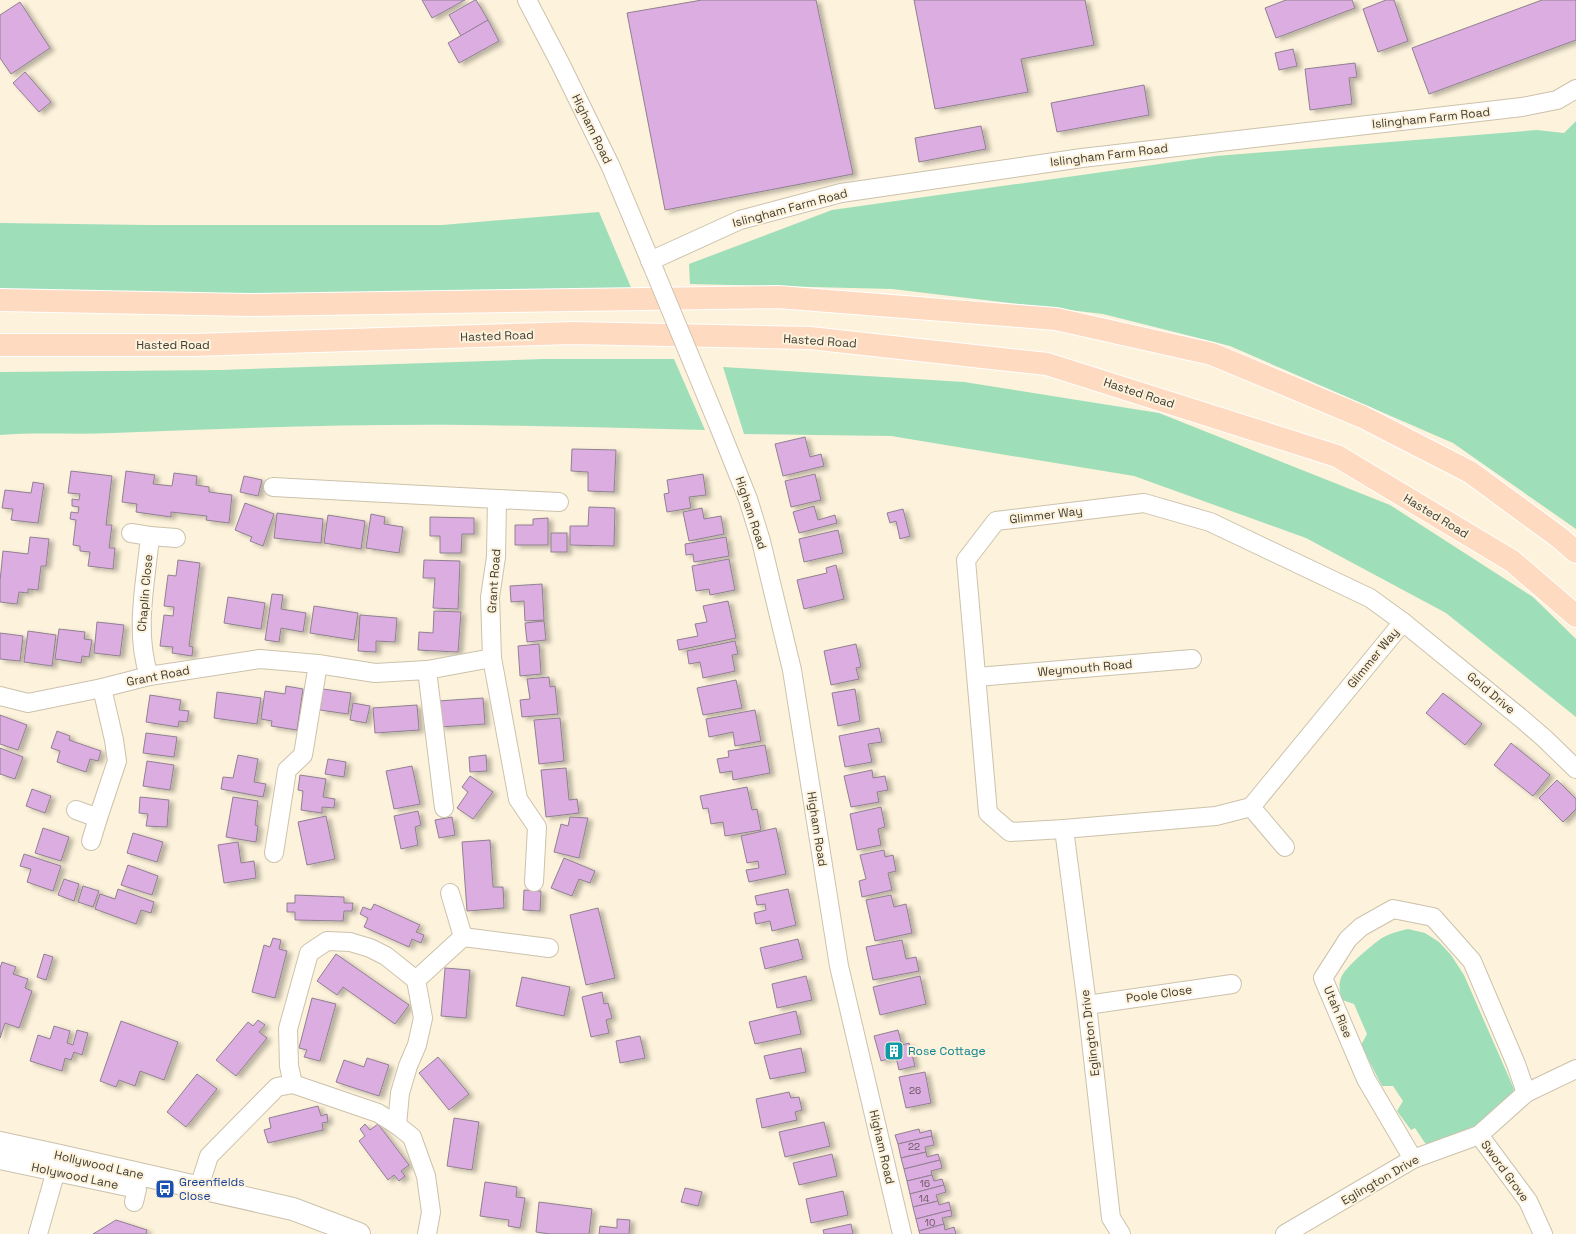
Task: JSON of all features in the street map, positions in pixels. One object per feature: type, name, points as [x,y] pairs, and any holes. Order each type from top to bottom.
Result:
[{"type":"main road","points":[[0,300],[249,305],[778,297],[1056,319],[1212,354],[1363,417],[1470,472],[1560,538],[1576,552]]},
{"type":"main road","name":"Hasted Road","points":[[0,345],[192,346],[581,334],[810,338],[1047,364],[1337,456],[1512,561],[1576,616]]},
{"type":"main road","name":"Hollywood Lane","points":[[0,1143],[58,1164],[199,1187],[293,1209],[359,1234]]},
{"type":"street","name":"Higham Road","points":[[527,0],[611,167],[720,429],[750,506],[766,562],[792,670],[839,966],[902,1234]]},
{"type":"street","name":"Islingham Farm Road","points":[[653,266],[740,220],[841,193],[1082,158],[1522,107],[1557,100],[1576,89]]},
{"type":"street","points":[[273,487],[560,502]]},
{"type":"street","name":"Grant Road","points":[[0,696],[28,703],[102,688],[149,676],[260,659],[318,664],[375,673],[427,670],[492,658],[490,597],[496,557],[497,499]]},
{"type":"street","name":"Glimmer Way","points":[[1144,503],[1210,522],[1370,598],[1403,622],[1251,807],[1216,816],[1010,832],[988,813],[977,677],[966,560],[996,521],[1144,503]]},
{"type":"street","points":[[130,533],[176,538]]},
{"type":"street","name":"Chaplin Close","points":[[149,676],[142,644],[141,623],[150,536]]},
{"type":"street","name":"Gold Drive","points":[[1403,622],[1544,738],[1576,769]]},
{"type":"street","points":[[492,658],[518,798],[537,826],[534,882]]},
{"type":"street","name":"Weymouth Road","points":[[977,677],[1192,659]]},
{"type":"street","points":[[274,853],[288,770],[303,755],[318,664]]},
{"type":"street","points":[[427,670],[444,808]]},
{"type":"street","points":[[91,841],[116,760],[114,740],[102,688]]},
{"type":"street","points":[[1251,807],[1285,847]]},
{"type":"street","points":[[76,810],[98,818]]},
{"type":"street","name":"Eglington Drive","points":[[1064,829],[1087,1005],[1111,1218],[1121,1234]]},
{"type":"street","points":[[450,893],[463,937]]},
{"type":"street","name":"Utah Rise","points":[[1413,1159],[1366,1079],[1323,978],[1348,939],[1353,925],[1393,909],[1433,917],[1472,961],[1516,1064],[1526,1093]]},
{"type":"street","points":[[416,980],[463,937],[549,948]]},
{"type":"street","points":[[293,1084],[289,1066],[288,1030],[309,953],[327,941],[350,942],[370,948],[398,964],[416,980],[423,1018],[417,1045],[408,1066],[400,1093],[397,1125]]},
{"type":"street","name":"Poole Close","points":[[1087,1005],[1232,984]]},
{"type":"street","points":[[1526,1093],[1576,1069]]},
{"type":"street","points":[[199,1187],[209,1156],[277,1087],[293,1084],[378,1113],[412,1137],[426,1176],[431,1212],[427,1234]]},
{"type":"street","name":"Sword Grove","points":[[1526,1093],[1478,1135],[1528,1201],[1543,1234]]},
{"type":"street","name":"Eglington Drive","points":[[1291,1233],[1413,1159],[1478,1135]]},
{"type":"street","name":"Holywood Lane","points":[[0,1160],[58,1164],[137,1189],[134,1202]]},
{"type":"street","points":[[38,1234],[58,1164]]},
{"type":"green space","points":[[1576,121],[1576,529],[1453,443],[1230,346],[1103,314],[892,289],[690,284],[689,264],[832,210],[1216,156],[1537,130],[1564,133]]},
{"type":"green space","points":[[599,212],[633,292],[130,296],[0,293],[0,223],[148,225],[442,225]]},
{"type":"green space","points":[[543,359],[674,359],[705,430],[497,425],[378,425],[246,428],[99,434],[0,435],[0,372],[221,370]]},
{"type":"green space","points":[[723,367],[964,382],[1159,413],[1390,505],[1533,597],[1576,639],[1576,717],[1446,613],[1306,538],[1134,476],[891,436],[744,434]]},
{"type":"green space","points":[[1408,929],[1425,933],[1439,942],[1451,955],[1464,975],[1514,1089],[1512,1098],[1473,1132],[1432,1147],[1425,1143],[1415,1128],[1411,1130],[1397,1111],[1403,1101],[1393,1086],[1382,1086],[1361,1045],[1367,1034],[1354,1004],[1342,1000],[1340,989],[1341,978],[1347,968],[1366,951],[1385,936]]},
{"type":"building","points":[[422,0],[465,0],[432,18]]},
{"type":"building","points":[[475,0],[488,20],[461,36],[449,15]]},
{"type":"building","points":[[702,0],[816,0],[853,174],[665,210],[627,13]]},
{"type":"building","points":[[914,0],[1085,0],[1094,45],[1021,59],[1028,92],[935,109]]},
{"type":"building","points":[[1286,0],[1352,0],[1355,8],[1276,38],[1265,8]]},
{"type":"building","points":[[1386,0],[1394,0],[1408,41],[1378,52],[1363,9]]},
{"type":"building","points":[[1542,0],[1576,0],[1576,40],[1429,94],[1412,48]]},
{"type":"building","points":[[20,2],[50,48],[11,74],[0,58],[0,15]]},
{"type":"building","points":[[488,20],[499,41],[459,63],[448,43]]},
{"type":"building","points":[[1293,49],[1297,66],[1279,70],[1275,53]]},
{"type":"building","points":[[1355,63],[1357,77],[1349,78],[1352,104],[1310,110],[1305,69]]},
{"type":"building","points":[[25,72],[51,102],[39,112],[13,83]]},
{"type":"building","points":[[1144,85],[1149,115],[1057,132],[1051,103]]},
{"type":"building","points":[[981,126],[986,149],[919,162],[915,138]]},
{"type":"building","points":[[805,437],[810,457],[821,454],[824,466],[783,476],[775,444]]},
{"type":"building","points":[[572,449],[616,450],[614,492],[588,491],[588,472],[571,471]]},
{"type":"building","points":[[71,471],[112,476],[106,525],[112,525],[109,548],[115,548],[113,569],[88,566],[90,552],[80,551],[80,546],[73,545],[76,520],[70,519],[71,512],[78,513],[79,507],[72,506],[72,499],[79,500],[80,494],[68,493]]},
{"type":"building","points":[[126,471],[155,475],[153,484],[172,486],[174,473],[197,476],[196,485],[209,487],[209,492],[232,495],[229,523],[206,520],[207,516],[171,512],[171,517],[136,512],[137,504],[122,502]]},
{"type":"building","points":[[703,474],[706,495],[689,497],[691,508],[667,512],[664,494],[669,493],[667,480]]},
{"type":"building","points":[[815,474],[821,500],[791,507],[785,481]]},
{"type":"building","points":[[244,476],[262,480],[258,496],[240,492]]},
{"type":"building","points":[[33,482],[44,484],[38,523],[11,520],[13,509],[2,508],[5,490],[31,493]]},
{"type":"building","points":[[245,503],[274,514],[263,546],[250,541],[252,537],[235,530]]},
{"type":"building","points":[[814,506],[818,520],[835,515],[837,523],[799,533],[793,512]]},
{"type":"building","points":[[589,507],[615,508],[614,546],[570,545],[570,526],[588,526]]},
{"type":"building","points":[[702,508],[704,519],[721,516],[724,534],[689,541],[683,512]]},
{"type":"building","points":[[903,509],[910,536],[900,539],[896,521],[890,523],[887,513]]},
{"type":"building","points":[[277,513],[323,519],[321,543],[274,538]]},
{"type":"building","points":[[371,514],[385,517],[384,524],[403,527],[399,553],[366,548]]},
{"type":"building","points":[[328,515],[365,521],[361,549],[324,543]]},
{"type":"building","points":[[430,517],[474,518],[474,534],[462,534],[461,553],[440,553],[440,536],[430,536]]},
{"type":"building","points":[[548,518],[548,545],[515,545],[515,525],[533,525],[533,519]]},
{"type":"building","points":[[838,530],[843,553],[804,562],[799,539]]},
{"type":"building","points":[[551,533],[567,533],[567,552],[551,552]]},
{"type":"building","points":[[30,537],[49,539],[46,566],[41,566],[38,590],[28,589],[28,593],[19,592],[17,604],[0,602],[0,581],[3,551],[28,554]]},
{"type":"building","points":[[726,537],[729,556],[694,562],[693,554],[686,555],[685,544]]},
{"type":"building","points":[[729,559],[735,590],[710,595],[709,589],[696,591],[692,566]]},
{"type":"building","points":[[178,560],[200,563],[189,646],[193,647],[192,656],[172,653],[173,647],[160,646],[164,615],[173,616],[174,607],[164,606],[168,575],[176,576]]},
{"type":"building","points":[[424,560],[460,561],[458,609],[433,608],[435,578],[423,578]]},
{"type":"building","points":[[836,565],[844,599],[804,609],[797,580],[827,573],[826,568]]},
{"type":"building","points":[[542,584],[544,620],[525,621],[524,601],[511,602],[510,586]]},
{"type":"building","points":[[272,594],[283,595],[281,609],[306,613],[303,632],[281,628],[279,642],[265,640]]},
{"type":"building","points":[[228,597],[265,603],[261,629],[224,623]]},
{"type":"building","points":[[728,601],[736,638],[679,650],[677,640],[698,636],[695,624],[707,622],[703,606]]},
{"type":"building","points":[[314,606],[358,613],[354,640],[310,633]]},
{"type":"building","points":[[434,611],[461,612],[458,652],[418,650],[419,632],[433,633]]},
{"type":"building","points":[[360,615],[397,618],[395,642],[376,641],[376,652],[358,651]]},
{"type":"building","points":[[544,621],[546,640],[527,642],[525,623]]},
{"type":"building","points":[[97,622],[124,625],[120,656],[94,653]]},
{"type":"building","points":[[59,629],[85,632],[84,639],[92,640],[89,657],[82,656],[81,663],[55,659]]},
{"type":"building","points":[[28,631],[56,635],[52,666],[24,662]]},
{"type":"building","points":[[0,633],[23,636],[20,661],[0,659]]},
{"type":"building","points":[[735,641],[738,654],[732,655],[735,671],[703,678],[700,662],[689,664],[687,651]]},
{"type":"building","points":[[539,644],[541,674],[520,676],[518,646]]},
{"type":"building","points":[[856,644],[861,667],[856,668],[859,679],[831,685],[824,651]]},
{"type":"building","points":[[549,677],[550,687],[555,686],[558,714],[522,717],[520,700],[530,699],[527,679]]},
{"type":"building","points":[[736,680],[742,708],[703,715],[697,688]]},
{"type":"building","points":[[286,686],[303,689],[297,730],[271,726],[272,721],[261,719],[265,691],[285,694]]},
{"type":"building","points":[[323,689],[351,693],[348,714],[320,710]]},
{"type":"building","points":[[855,689],[860,721],[838,726],[832,693]]},
{"type":"building","points":[[217,692],[261,698],[257,724],[214,718]]},
{"type":"building","points":[[1443,693],[1482,724],[1465,745],[1426,713]]},
{"type":"building","points":[[150,695],[181,700],[179,710],[189,711],[187,722],[179,721],[178,727],[146,722]]},
{"type":"building","points":[[483,698],[485,724],[440,727],[438,701]]},
{"type":"building","points":[[353,703],[370,706],[366,723],[350,720]]},
{"type":"building","points":[[417,705],[419,730],[375,733],[373,708]]},
{"type":"building","points":[[755,710],[761,741],[735,746],[733,732],[709,737],[706,719]]},
{"type":"building","points":[[0,715],[27,725],[18,750],[0,744]]},
{"type":"building","points":[[560,718],[564,761],[539,764],[534,720]]},
{"type":"building","points":[[879,728],[882,742],[868,744],[872,762],[845,767],[839,736]]},
{"type":"building","points":[[57,731],[70,736],[69,740],[101,751],[98,761],[90,759],[86,772],[57,762],[60,751],[51,748]]},
{"type":"building","points":[[146,733],[177,737],[174,757],[143,753]]},
{"type":"building","points":[[1511,743],[1550,775],[1533,796],[1494,765]]},
{"type":"building","points":[[765,745],[770,773],[733,780],[732,771],[720,773],[717,759],[729,757],[728,751]]},
{"type":"building","points":[[0,748],[23,757],[15,779],[0,774]]},
{"type":"building","points":[[238,755],[258,759],[254,782],[266,784],[263,797],[221,789],[223,777],[233,778]]},
{"type":"building","points":[[486,755],[487,771],[470,772],[469,757]]},
{"type":"building","points":[[328,759],[346,762],[344,777],[325,774]]},
{"type":"building","points":[[147,761],[174,765],[170,790],[143,786]]},
{"type":"building","points":[[412,766],[420,804],[394,809],[386,771]]},
{"type":"building","points":[[566,768],[569,800],[577,799],[579,813],[546,817],[541,770]]},
{"type":"building","points":[[872,770],[873,778],[885,776],[888,790],[877,792],[879,802],[851,807],[844,776]]},
{"type":"building","points":[[300,775],[326,779],[323,797],[335,799],[334,808],[322,807],[322,813],[301,810],[303,791],[298,790]]},
{"type":"building","points":[[470,776],[493,792],[473,819],[457,808],[468,792],[462,787]]},
{"type":"building","points":[[1557,780],[1576,799],[1576,809],[1563,822],[1539,798]]},
{"type":"building","points":[[747,787],[752,810],[757,809],[761,830],[725,836],[723,822],[711,824],[708,808],[703,809],[700,796]]},
{"type":"building","points":[[32,789],[51,796],[45,813],[26,806]]},
{"type":"building","points":[[140,797],[169,800],[167,827],[146,826],[148,814],[139,813]]},
{"type":"building","points":[[233,797],[258,801],[255,825],[258,826],[256,842],[226,837]]},
{"type":"building","points":[[881,807],[885,827],[878,829],[881,845],[857,850],[850,814]]},
{"type":"building","points":[[418,811],[421,825],[415,827],[418,845],[401,849],[394,816]]},
{"type":"building","points":[[326,816],[335,859],[307,865],[298,822]]},
{"type":"building","points":[[452,817],[455,835],[439,838],[435,820]]},
{"type":"building","points":[[570,817],[588,818],[579,858],[554,852],[561,824],[568,826]]},
{"type":"building","points":[[43,828],[69,837],[61,861],[35,853]]},
{"type":"building","points":[[776,828],[786,874],[749,882],[746,870],[759,868],[758,861],[747,863],[741,836]]},
{"type":"building","points":[[133,833],[163,842],[157,862],[127,853]]},
{"type":"building","points":[[490,840],[493,887],[503,887],[504,908],[467,911],[462,842]]},
{"type":"building","points":[[238,842],[241,863],[254,861],[256,878],[224,883],[218,845]]},
{"type":"building","points":[[884,850],[885,857],[893,855],[896,871],[888,873],[892,890],[862,897],[859,881],[866,879],[860,855]]},
{"type":"building","points":[[24,854],[61,866],[53,891],[27,882],[31,869],[20,866]]},
{"type":"building","points":[[564,858],[595,871],[590,883],[579,879],[572,896],[551,888]]},
{"type":"building","points":[[128,865],[158,876],[152,895],[121,885]]},
{"type":"building","points":[[64,879],[79,884],[74,901],[58,895]]},
{"type":"building","points":[[83,886],[99,891],[93,907],[78,902]]},
{"type":"building","points":[[118,889],[154,902],[151,913],[141,910],[136,924],[95,909],[100,894],[115,899]]},
{"type":"building","points":[[788,889],[796,925],[772,931],[770,921],[756,924],[754,913],[766,910],[765,904],[757,905],[755,896]]},
{"type":"building","points":[[524,890],[541,891],[540,911],[523,910]]},
{"type":"building","points":[[295,895],[344,897],[344,903],[353,903],[352,911],[344,911],[343,921],[295,920],[295,912],[287,912],[287,903],[295,903]]},
{"type":"building","points":[[891,895],[894,907],[906,904],[912,933],[875,941],[866,900]]},
{"type":"building","points":[[374,904],[420,925],[416,932],[424,935],[421,943],[412,939],[409,947],[364,927],[368,918],[360,914],[363,907],[371,910]]},
{"type":"building","points":[[598,908],[615,978],[586,985],[570,915]]},
{"type":"building","points":[[273,938],[281,940],[279,949],[287,951],[275,998],[252,992],[264,945],[270,947]]},
{"type":"building","points":[[798,939],[803,959],[765,969],[760,948]]},
{"type":"building","points":[[902,940],[906,959],[916,957],[919,971],[873,980],[866,947]]},
{"type":"building","points":[[44,954],[53,957],[46,980],[37,977]]},
{"type":"building","points":[[336,954],[409,1005],[395,1024],[343,987],[337,995],[317,981]]},
{"type":"building","points":[[2,962],[16,967],[13,974],[28,979],[25,988],[32,991],[19,1028],[5,1023],[0,1038],[0,968]]},
{"type":"building","points":[[445,968],[470,970],[466,1018],[441,1016]]},
{"type":"building","points":[[806,976],[812,1000],[777,1008],[772,984]]},
{"type":"building","points":[[920,976],[926,1004],[880,1015],[873,987]]},
{"type":"building","points":[[522,977],[570,987],[564,1016],[516,1006]]},
{"type":"building","points":[[602,992],[604,1004],[608,1003],[612,1018],[606,1020],[609,1033],[591,1037],[582,997]]},
{"type":"building","points":[[312,998],[336,1004],[320,1061],[304,1057],[307,1050],[299,1048]]},
{"type":"building","points":[[796,1011],[801,1034],[755,1044],[749,1022]]},
{"type":"building","points":[[258,1020],[265,1025],[259,1032],[267,1038],[236,1076],[216,1060],[248,1022],[253,1026]]},
{"type":"building","points":[[121,1021],[178,1042],[164,1080],[140,1071],[135,1086],[119,1080],[116,1087],[100,1081]]},
{"type":"building","points":[[54,1026],[70,1031],[67,1043],[73,1045],[77,1030],[88,1033],[82,1055],[74,1052],[71,1060],[65,1058],[62,1071],[30,1061],[38,1035],[50,1039]]},
{"type":"building","name":"Rose Cottage","points":[[898,1030],[902,1045],[909,1043],[915,1066],[899,1070],[896,1057],[881,1061],[874,1036]]},
{"type":"building","points":[[640,1036],[645,1058],[620,1063],[616,1041]]},
{"type":"building","points":[[801,1048],[806,1072],[770,1079],[764,1056]]},
{"type":"building","points":[[438,1057],[469,1094],[449,1110],[419,1073]]},
{"type":"building","points":[[367,1058],[389,1065],[379,1096],[336,1082],[344,1060],[364,1067]]},
{"type":"building","points":[[925,1072],[931,1103],[906,1108],[899,1077]]},
{"type":"building","points":[[197,1074],[217,1089],[186,1127],[167,1112]]},
{"type":"building","points":[[789,1092],[791,1098],[799,1097],[802,1110],[795,1112],[797,1120],[762,1128],[756,1099]]},
{"type":"building","points":[[318,1106],[321,1116],[327,1114],[328,1122],[322,1123],[323,1130],[268,1143],[264,1130],[271,1128],[269,1118]]},
{"type":"building","points":[[454,1118],[479,1122],[472,1170],[447,1166]]},
{"type":"building","points":[[824,1122],[830,1146],[785,1157],[779,1132]]},
{"type":"building","points":[[365,1124],[370,1130],[378,1124],[409,1165],[401,1171],[405,1176],[399,1181],[394,1175],[388,1180],[359,1141],[365,1136],[360,1129]]},
{"type":"building","points":[[919,1129],[920,1133],[931,1130],[932,1136],[898,1144],[895,1135]]},
{"type":"building","points":[[932,1136],[934,1145],[925,1147],[926,1152],[901,1158],[898,1144]]},
{"type":"building","points":[[926,1152],[927,1157],[938,1154],[940,1160],[904,1169],[901,1158]]},
{"type":"building","points":[[832,1154],[837,1176],[799,1185],[793,1163]]},
{"type":"building","points":[[940,1160],[942,1168],[931,1171],[932,1175],[907,1181],[904,1169]]},
{"type":"building","points":[[932,1175],[934,1181],[942,1179],[944,1185],[910,1194],[907,1181]]},
{"type":"building","points":[[485,1182],[517,1187],[516,1197],[525,1198],[520,1228],[508,1226],[509,1220],[480,1216]]},
{"type":"building","points":[[944,1185],[946,1192],[936,1195],[938,1201],[913,1207],[910,1194]]},
{"type":"building","points":[[685,1188],[702,1192],[698,1206],[681,1202]]},
{"type":"building","points":[[843,1191],[848,1215],[811,1223],[806,1199]]},
{"type":"building","points":[[938,1201],[939,1205],[949,1202],[951,1210],[916,1219],[913,1207]]},
{"type":"building","points":[[539,1202],[592,1209],[589,1234],[550,1234],[536,1232]]},
{"type":"building","points":[[951,1210],[952,1216],[942,1218],[944,1224],[919,1231],[916,1219]]},
{"type":"building","points":[[617,1219],[630,1220],[629,1234],[599,1234],[600,1226],[617,1228]]},
{"type":"building","points":[[116,1220],[147,1230],[146,1234],[93,1234]]},
{"type":"building","points":[[851,1224],[853,1234],[824,1234],[823,1230]]},
{"type":"building","points":[[944,1224],[945,1230],[954,1227],[956,1234],[920,1234],[919,1231]]},
{"type":"place","name":"Rose Cottage","points":[[894,1051]]},
{"type":"place","name":"Greenfields Close","points":[[165,1189]]}]
